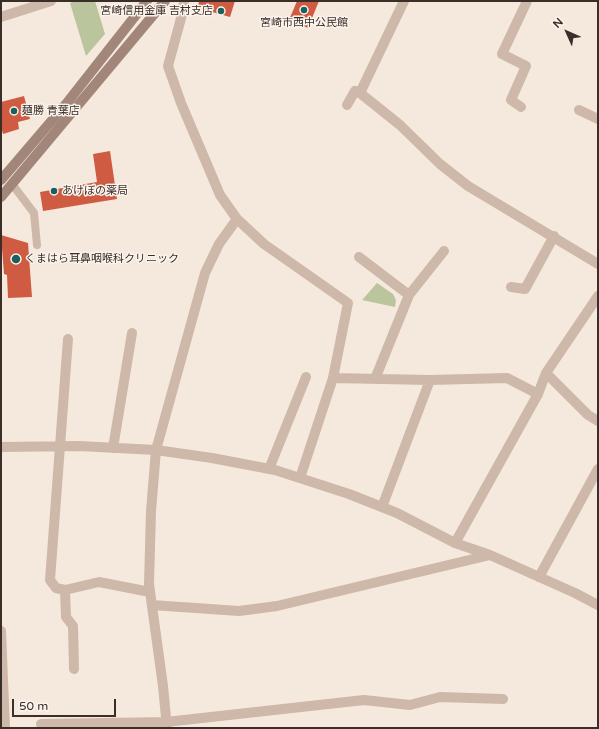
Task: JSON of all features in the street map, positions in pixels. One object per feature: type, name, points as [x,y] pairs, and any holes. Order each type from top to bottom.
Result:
[{"type":"street","points":[[1,18],[51,1]]},
{"type":"street","points":[[1,180],[66,104],[147,1]]},
{"type":"street","points":[[1,197],[164,1]]},
{"type":"street","points":[[184,1],[183,11],[168,66],[180,103],[220,195],[237,219],[264,244],[348,303],[333,378],[300,478]]},
{"type":"street","points":[[360,93],[404,1]]},
{"type":"street","points":[[521,107],[511,100],[526,66],[502,54],[527,1]]},
{"type":"street","points":[[346,104],[356,91],[360,93],[400,125],[440,164],[468,186],[554,236],[598,264]]},
{"type":"street","points":[[579,110],[598,119]]},
{"type":"street","points":[[167,725],[149,584],[150,510],[156,450],[205,273],[219,244],[237,219]]},
{"type":"street","points":[[511,287],[525,289],[554,236]]},
{"type":"street","points":[[375,379],[409,295],[444,251]]},
{"type":"street","points":[[359,257],[409,295]]},
{"type":"street","points":[[455,543],[538,394],[546,373],[598,296]]},
{"type":"street","points":[[113,448],[132,333]]},
{"type":"street","points":[[68,339],[50,580],[56,588],[65,590],[99,582],[150,592]]},
{"type":"street","points":[[546,373],[588,415],[598,421]]},
{"type":"street","points":[[270,469],[306,377]]},
{"type":"street","points":[[333,378],[430,380],[507,378],[538,394]]},
{"type":"street","points":[[382,507],[430,380]]},
{"type":"street","points":[[1,447],[60,446],[156,450],[212,458],[270,469],[349,494],[397,513],[455,543],[490,554],[598,605]]},
{"type":"street","points":[[539,577],[598,469]]},
{"type":"street","points":[[152,605],[239,611],[277,606],[490,554]]},
{"type":"street","points":[[65,590],[66,617],[73,626],[74,669]]},
{"type":"street","points":[[1,631],[5,728]]},
{"type":"street","points":[[41,724],[167,725],[364,700],[410,705],[440,697],[503,700]]},
{"type":"lane","points":[[12,184],[34,213],[37,245]]},
{"type":"green space","points":[[75,1],[95,1],[105,34],[86,56],[70,3]]},
{"type":"green space","points":[[377,283],[393,294],[396,300],[395,307],[362,300]]},
{"type":"building","name":"宮崎信用金庫 吉村支店","points":[[199,1],[235,1],[230,17],[198,8]]},
{"type":"building","name":"宮崎市西中公民館","points":[[297,1],[319,1],[308,28],[289,20]]},
{"type":"building","name":"麺勝 青葉店","points":[[24,96],[30,119],[18,122],[19,129],[3,134],[1,127],[1,102]]},
{"type":"building","points":[[110,151],[117,199],[43,211],[40,192],[97,182],[93,154]]},
{"type":"building","name":"くまはら耳鼻咽喉科クリニック","points":[[1,235],[28,243],[32,297],[8,298],[7,275],[4,274]]},
{"type":"place","name":"宮崎市西中公民館","points":[[304,10]]},
{"type":"place","name":"宮崎信用金庫 吉村支店","points":[[221,11]]},
{"type":"place","name":"麺勝 青葉店","points":[[14,111]]},
{"type":"place","name":"あけぼの薬局","points":[[54,191]]},
{"type":"place","name":"くまはら耳鼻咽喉科クリニック","points":[[16,259]]}]
